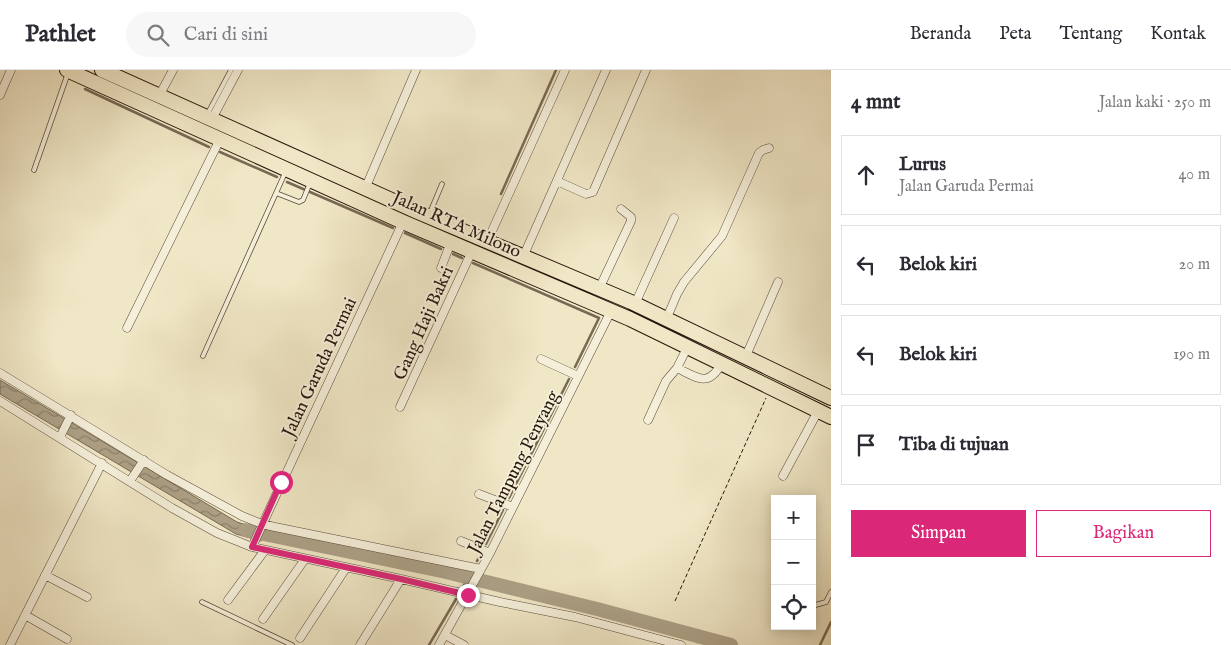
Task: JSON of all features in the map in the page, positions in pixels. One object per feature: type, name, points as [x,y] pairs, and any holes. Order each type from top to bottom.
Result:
[{"type":"highway","name":"Jalan RTA Milono","points":[[68,70],[403,222],[611,310],[825,413]]},
{"type":"highway","name":"Jalan RTA Milono","points":[[102,70],[428,217],[634,304],[831,398]]},
{"type":"highway","points":[[719,361],[722,347]]},
{"type":"street","points":[[0,95],[11,70]]},
{"type":"street","points":[[159,96],[173,70]]},
{"type":"street","points":[[209,118],[238,70]]},
{"type":"street","points":[[366,189],[416,70]]},
{"type":"street","points":[[487,242],[565,70]]},
{"type":"street","points":[[523,257],[606,70]]},
{"type":"street","points":[[556,181],[586,194],[593,192],[646,70]]},
{"type":"street","points":[[127,328],[226,126]]},
{"type":"street","points":[[666,320],[684,282],[722,236],[759,153],[769,148]]},
{"type":"street","points":[[599,289],[631,221],[629,214],[620,209]]},
{"type":"street","points":[[634,304],[674,218]]},
{"type":"street","name":"Jalan Garuda Permai","points":[[253,543],[403,222]]},
{"type":"street","points":[[441,268],[451,242]]},
{"type":"street","name":"Gang Haji Bakri","points":[[400,407],[472,251]]},
{"type":"street","points":[[746,356],[778,282]]},
{"type":"street","name":"Jalan Tampung Penyang","points":[[439,645],[490,553],[611,310]]},
{"type":"street","points":[[648,420],[666,381],[677,368],[688,346]]},
{"type":"street","points":[[541,359],[578,376]]},
{"type":"street","points":[[677,368],[706,380],[715,374],[719,361]]},
{"type":"street","points":[[0,373],[142,462],[260,527],[480,572]]},
{"type":"street","points":[[0,401],[131,479],[172,508],[217,533],[253,543],[265,550],[574,617],[665,643],[681,645]]},
{"type":"street","points":[[783,476],[825,413]]},
{"type":"street","points":[[60,437],[69,418]]},
{"type":"street","points":[[131,479],[142,462]]},
{"type":"street","points":[[10,645],[102,463]]},
{"type":"street","points":[[479,494],[513,507]]},
{"type":"street","points":[[461,541],[490,553]]},
{"type":"street","points":[[228,600],[265,550]]},
{"type":"street","points":[[263,619],[305,559]]},
{"type":"street","points":[[300,638],[346,568]]},
{"type":"street","points":[[45,575],[87,597]]},
{"type":"street","points":[[360,645],[401,579]]},
{"type":"street","points":[[25,615],[67,639]]},
{"type":"street","points":[[445,635],[464,645]]},
{"type":"lane","points":[[34,170],[68,70]]},
{"type":"lane","points":[[209,118],[231,70]]},
{"type":"lane","points":[[203,356],[287,169]]},
{"type":"lane","points":[[276,193],[299,202],[303,200],[311,180]]},
{"type":"lane","points":[[428,217],[442,184]]},
{"type":"lane","points":[[816,605],[826,602],[831,592]]},
{"type":"lane","points":[[202,602],[291,645]]},
{"type":"path","points":[[675,601],[771,387]]},
{"type":"water","points":[[0,380],[237,522],[264,531],[261,541],[236,534],[0,394]]},
{"type":"waterway","points":[[501,194],[556,70]]},
{"type":"waterway","points":[[85,89],[209,147]]},
{"type":"waterway","points":[[220,152],[277,177]]},
{"type":"waterway","points":[[287,182],[393,228]]},
{"type":"waterway","points":[[405,233],[441,249]]},
{"type":"waterway","points":[[453,254],[462,258]]},
{"type":"waterway","points":[[473,263],[599,318],[575,367]]},
{"type":"waterway","points":[[509,498],[569,379]]},
{"type":"waterway","points":[[486,544],[503,510]]},
{"type":"waterway","points":[[245,530],[446,572],[597,609],[731,645]]},
{"type":"waterway","points":[[477,561],[480,556]]},
{"type":"waterway","points":[[463,587],[471,573]]},
{"type":"waterway","points":[[429,645],[456,599]]},
{"type":"waterway","points":[[820,645],[831,622]]},
{"type":"waterway","points":[[697,642],[699,637]]},
{"type":"route","points":[[281,482],[252,547],[468,595]]}]
